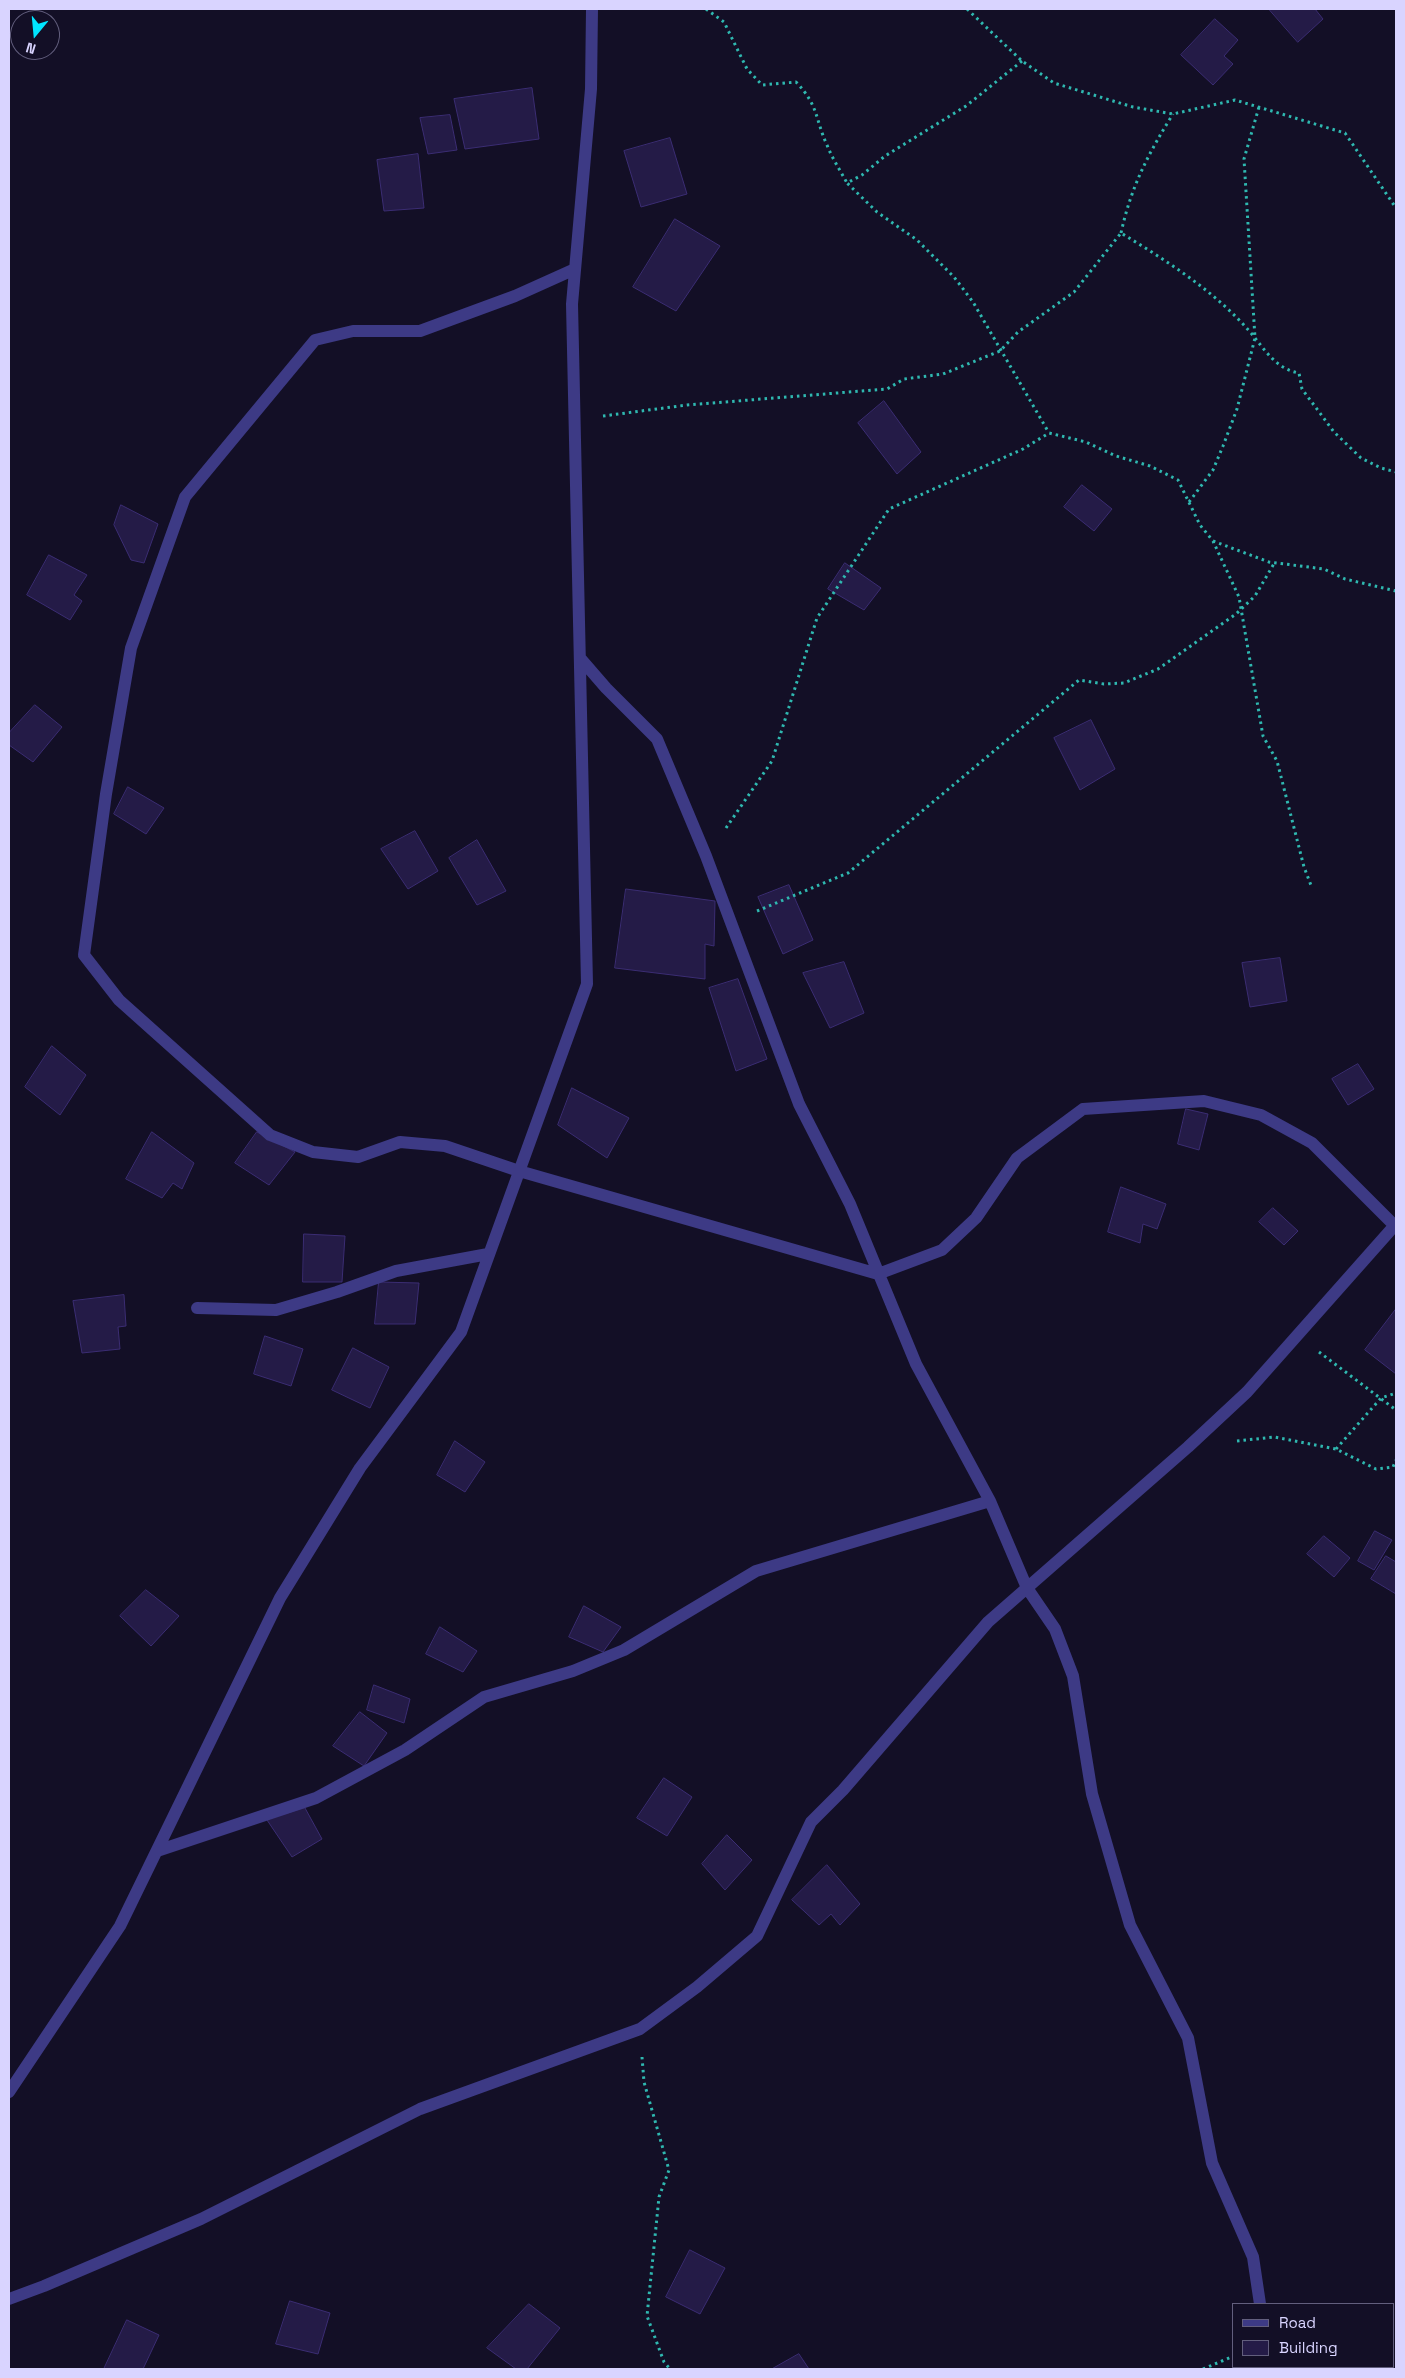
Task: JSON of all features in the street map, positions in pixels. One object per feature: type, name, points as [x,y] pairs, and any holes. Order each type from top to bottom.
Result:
[{"type":"street","points":[[9,2092],[120,1926],[280,1598],[360,1468],[461,1332],[588,984],[572,304],[591,89],[592,9]]},
{"type":"street","points":[[9,2299],[201,2219],[420,2109],[640,2029],[697,1987],[757,1936],[811,1822],[843,1790],[988,1622],[1241,1398],[1395,1225],[1312,1143],[1261,1115],[1204,1101],[1083,1108],[1017,1158],[976,1218],[942,1250],[878,1274],[519,1171],[445,1146],[400,1142],[358,1157],[313,1152],[270,1135],[119,1000],[84,955],[106,794],[131,648],[184,497],[315,340],[353,331],[420,331],[516,296],[575,269]]},
{"type":"street","points":[[580,658],[606,688],[657,739],[706,856],[799,1104],[850,1204],[916,1364],[990,1500],[1027,1588],[1056,1629],[1073,1676],[1092,1794],[1130,1925],[1188,2038],[1212,2163],[1252,2257],[1260,2303]]},
{"type":"street","points":[[197,1308],[276,1310],[338,1292],[396,1271],[488,1254]]},
{"type":"street","points":[[157,1851],[316,1798],[405,1750],[484,1697],[573,1671],[624,1650],[756,1571],[990,1500]]},
{"type":"path","points":[[706,9],[724,22],[747,69],[762,85],[796,82],[805,91],[817,110],[826,143],[847,182],[877,212],[917,240],[954,277],[973,302],[1049,432],[1086,442],[1116,456],[1150,466],[1178,480],[1200,525],[1213,541],[1239,597],[1263,736],[1277,761],[1304,867],[1312,888]]},
{"type":"path","points":[[967,9],[1022,62],[1054,83],[1133,108],[1173,114],[1235,100],[1345,133],[1396,208]]},
{"type":"path","points":[[847,182],[862,175],[885,156],[966,106],[1022,62]]},
{"type":"path","points":[[1189,502],[1212,470],[1223,446],[1237,409],[1255,338],[1244,159],[1259,107]]},
{"type":"path","points":[[574,420],[686,405],[887,388],[904,379],[943,374],[1000,351],[1018,332],[1074,292],[1121,233],[1129,200],[1148,154],[1173,114]]},
{"type":"path","points":[[1121,233],[1164,259],[1220,300],[1255,338],[1271,359],[1286,371],[1299,373],[1302,389],[1334,432],[1361,458],[1381,468],[1396,472]]},
{"type":"path","points":[[706,856],[772,761],[817,618],[889,509],[1023,449],[1049,432]]},
{"type":"path","points":[[1213,541],[1242,553],[1275,562],[1324,569],[1345,579],[1396,591]]},
{"type":"path","points":[[731,922],[848,873],[1079,680],[1104,684],[1124,683],[1158,669],[1241,609],[1255,596],[1275,562]]},
{"type":"path","points":[[1298,1336],[1396,1410]]},
{"type":"path","points":[[1336,1449],[1381,1398],[1396,1393]]},
{"type":"path","points":[[1236,1441],[1274,1437],[1336,1449],[1376,1469],[1393,1467],[1396,1460]]},
{"type":"path","points":[[640,2029],[644,2082],[669,2170],[659,2196],[647,2316],[664,2362],[670,2369]]},
{"type":"path","points":[[1203,2369],[1232,2357]]},
{"type":"building","points":[[1269,9],[1315,9],[1323,19],[1298,42]]},
{"type":"building","points":[[1215,19],[1238,40],[1224,56],[1233,64],[1213,85],[1181,55]]},
{"type":"building","points":[[532,88],[539,139],[465,149],[454,99]]},
{"type":"building","points":[[450,115],[457,150],[428,154],[420,118]]},
{"type":"building","points":[[670,138],[687,194],[641,207],[624,151]]},
{"type":"building","points":[[418,154],[424,208],[384,211],[377,160]]},
{"type":"building","points":[[675,219],[720,246],[676,311],[633,287]]},
{"type":"building","points":[[884,401],[921,452],[897,474],[858,423]]},
{"type":"building","points":[[1082,485],[1112,509],[1094,531],[1064,507]]},
{"type":"building","points":[[121,505],[158,524],[144,563],[131,560],[114,525]]},
{"type":"building","points":[[49,555],[87,575],[74,595],[82,601],[70,620],[27,595]]},
{"type":"building","points":[[845,563],[881,588],[864,610],[828,589]]},
{"type":"building","points":[[35,705],[62,727],[33,762],[9,745],[9,733]]},
{"type":"building","points":[[1091,720],[1115,769],[1080,790],[1054,738]]},
{"type":"building","points":[[128,787],[164,808],[146,834],[114,814]]},
{"type":"building","points":[[415,831],[438,871],[408,889],[381,849]]},
{"type":"building","points":[[477,840],[506,891],[477,905],[449,858]]},
{"type":"building","points":[[789,885],[813,940],[783,954],[758,897]]},
{"type":"building","points":[[626,889],[715,901],[714,946],[705,944],[705,979],[615,968]]},
{"type":"building","points":[[1280,958],[1287,1001],[1250,1007],[1242,963]]},
{"type":"building","points":[[844,962],[864,1013],[830,1028],[803,973]]},
{"type":"building","points":[[738,979],[767,1059],[736,1071],[709,988]]},
{"type":"building","points":[[52,1046],[86,1075],[60,1115],[25,1087]]},
{"type":"building","points":[[1358,1064],[1374,1089],[1348,1105],[1332,1079]]},
{"type":"building","points":[[572,1088],[629,1118],[607,1158],[558,1125]]},
{"type":"building","points":[[1186,1109],[1208,1114],[1199,1150],[1178,1144]]},
{"type":"building","points":[[152,1132],[194,1163],[182,1189],[173,1183],[162,1198],[126,1179]]},
{"type":"building","points":[[257,1132],[295,1152],[269,1185],[235,1163]]},
{"type":"building","points":[[1121,1187],[1166,1204],[1157,1229],[1143,1224],[1140,1243],[1108,1232]]},
{"type":"building","points":[[1273,1208],[1298,1231],[1284,1245],[1259,1222]]},
{"type":"building","points":[[304,1234],[345,1236],[342,1282],[303,1282]]},
{"type":"building","points":[[379,1282],[419,1283],[415,1324],[375,1324]]},
{"type":"building","points":[[124,1295],[126,1326],[118,1327],[120,1349],[82,1353],[73,1301]]},
{"type":"building","points":[[1396,1309],[1396,1374],[1365,1350]]},
{"type":"building","points":[[265,1336],[303,1349],[291,1386],[254,1374]]},
{"type":"building","points":[[353,1348],[389,1367],[370,1408],[332,1390]]},
{"type":"building","points":[[455,1441],[485,1462],[465,1492],[437,1475]]},
{"type":"building","points":[[1375,1531],[1392,1540],[1374,1570],[1358,1561]]},
{"type":"building","points":[[1324,1536],[1350,1558],[1334,1577],[1307,1554]]},
{"type":"building","points":[[1386,1556],[1396,1562],[1396,1594],[1371,1579]]},
{"type":"building","points":[[146,1590],[179,1616],[151,1646],[120,1616]]},
{"type":"building","points":[[584,1606],[621,1627],[603,1652],[569,1637]]},
{"type":"building","points":[[440,1627],[477,1651],[463,1672],[426,1654]]},
{"type":"building","points":[[374,1685],[410,1699],[404,1723],[367,1710]]},
{"type":"building","points":[[360,1712],[387,1733],[364,1766],[333,1746]]},
{"type":"building","points":[[664,1778],[692,1797],[667,1836],[637,1818]]},
{"type":"building","points":[[305,1808],[322,1839],[292,1857],[267,1820]]},
{"type":"building","points":[[727,1835],[752,1860],[725,1890],[702,1864]]},
{"type":"building","points":[[827,1865],[860,1904],[840,1925],[831,1914],[819,1925],[792,1900]]},
{"type":"building","points":[[690,2250],[725,2268],[700,2314],[666,2297]]},
{"type":"building","points":[[290,2301],[330,2313],[318,2354],[276,2344]]},
{"type":"building","points":[[529,2304],[560,2328],[527,2369],[516,2369],[487,2348]]},
{"type":"building","points":[[127,2320],[159,2335],[143,2369],[104,2369]]},
{"type":"building","points":[[799,2354],[809,2369],[772,2369]]}]
